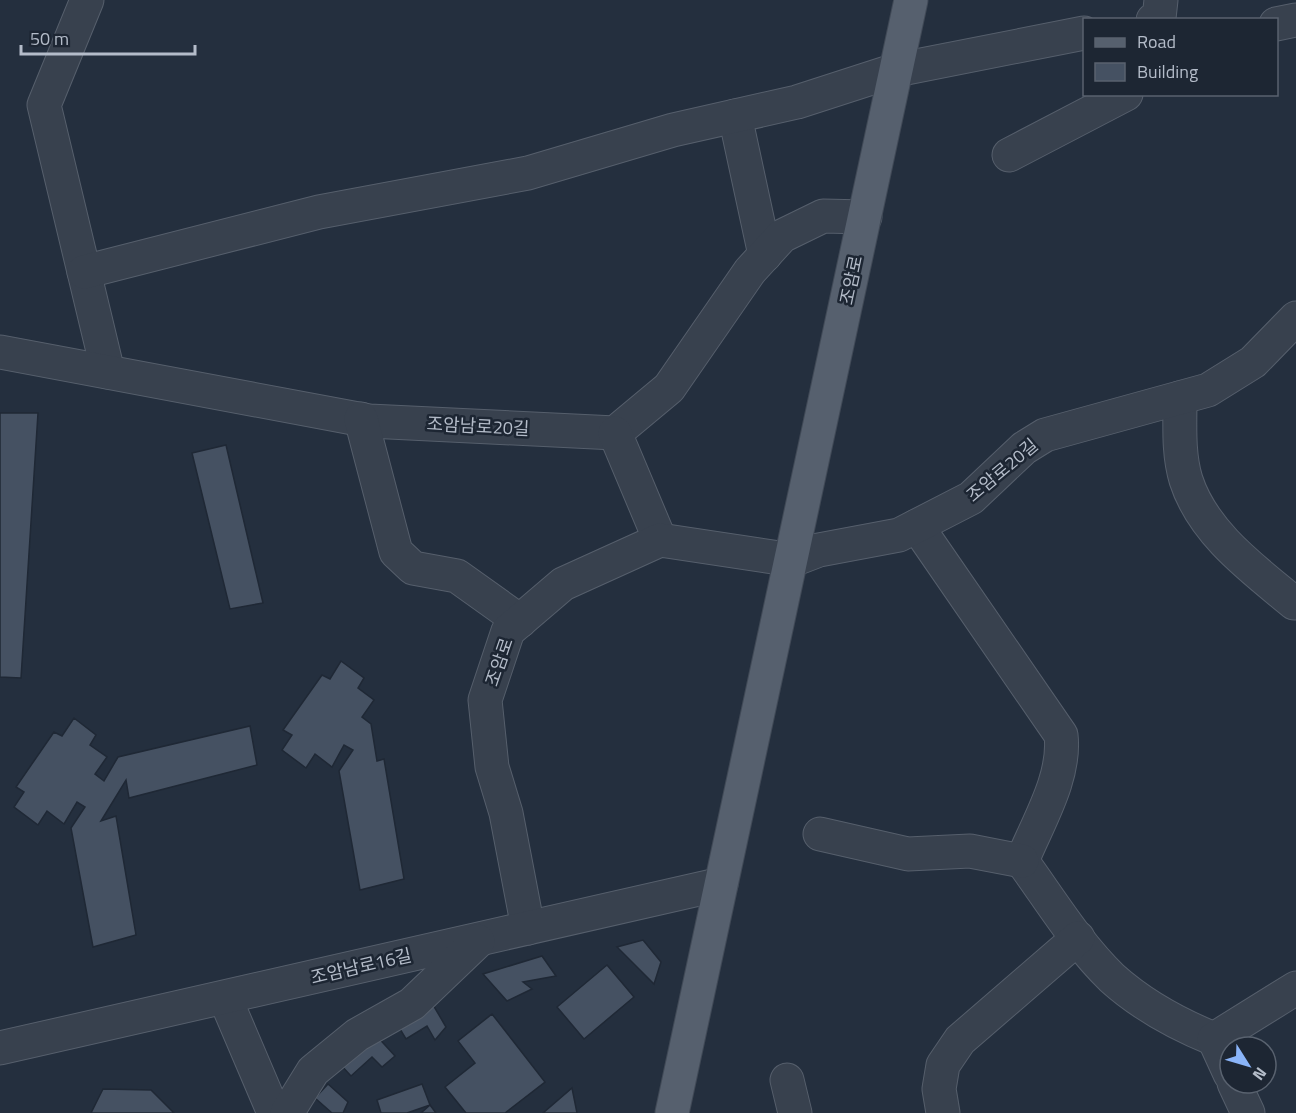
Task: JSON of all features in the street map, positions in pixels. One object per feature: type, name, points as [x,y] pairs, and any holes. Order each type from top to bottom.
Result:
[{"type":"main road","name":"조암로","points":[[672,1113],[793,560],[911,0]]},
{"type":"street","points":[[87,0],[44,105],[108,372]]},
{"type":"street","points":[[1278,24],[1296,20]]},
{"type":"street","points":[[84,272],[319,212],[528,173],[673,130],[797,102],[896,70],[1083,33]]},
{"type":"street","points":[[1010,155],[1122,96]]},
{"type":"street","points":[[735,116],[765,255]]},
{"type":"street","points":[[793,560],[660,540],[615,433],[669,388],[750,271],[782,236],[822,216],[865,217]]},
{"type":"street","name":"조암로20길","points":[[793,560],[819,550],[899,535],[971,498],[1024,448],[1045,435],[1208,390],[1253,362],[1296,318]]},
{"type":"street","name":"조암남로20길","points":[[0,352],[361,419],[615,433]]},
{"type":"street","points":[[1180,398],[1180,444],[1186,480],[1199,508],[1216,532],[1242,559],[1295,604]]},
{"type":"street","points":[[361,419],[396,552],[413,568],[457,576],[520,621]]},
{"type":"street","points":[[917,526],[1061,735],[1063,752],[1058,772],[1022,861]]},
{"type":"street","name":"조암로","points":[[528,928],[506,813],[492,767],[485,700],[508,631],[563,584],[660,540]]},
{"type":"street","points":[[819,834],[908,854],[970,851],[1022,861],[1078,938],[1112,978],[1153,1009],[1214,1040],[1218,1048]]},
{"type":"street","name":"조암남로16길","points":[[0,1048],[722,884]]},
{"type":"street","points":[[943,1113],[939,1089],[943,1065],[960,1040],[1078,938]]},
{"type":"street","points":[[287,1113],[313,1071],[357,1035],[412,1004],[479,939]]},
{"type":"street","points":[[1214,1040],[1296,988]]},
{"type":"street","points":[[225,998],[274,1113]]},
{"type":"street","points":[[787,1080],[795,1113]]},
{"type":"street","points":[[1240,1095],[1248,1113]]},
{"type":"building","points":[[0,413],[38,413],[21,678],[0,677]]},
{"type":"building","points":[[226,445],[263,603],[230,609],[192,453]]},
{"type":"building","points":[[341,661],[364,678],[358,688],[374,700],[362,717],[371,724],[377,761],[384,759],[404,879],[360,890],[339,771],[353,750],[344,745],[332,767],[315,754],[306,768],[282,750],[292,735],[283,730],[322,675],[330,679]]},
{"type":"building","points":[[74,718],[96,735],[90,745],[107,757],[95,774],[104,781],[118,757],[250,726],[257,765],[129,798],[126,780],[101,821],[116,816],[136,935],[93,947],[71,828],[85,807],[77,802],[64,824],[47,811],[38,825],[14,807],[24,792],[16,787],[54,732],[62,736]]},
{"type":"building","points":[[643,940],[661,962],[654,984],[617,947]]},
{"type":"building","points":[[542,956],[556,976],[523,982],[532,989],[507,1001],[483,974]]},
{"type":"building","points":[[607,965],[634,997],[584,1039],[557,1007]]},
{"type":"building","points":[[432,1003],[446,1027],[435,1040],[427,1026],[406,1039],[397,1024]]},
{"type":"building","points":[[492,1014],[545,1082],[505,1113],[466,1113],[445,1087],[475,1063],[458,1041]]},
{"type":"building","points":[[374,1033],[395,1056],[382,1067],[372,1057],[351,1076],[340,1064]]},
{"type":"building","points":[[328,1084],[348,1102],[343,1113],[332,1113],[315,1098]]},
{"type":"building","points":[[422,1084],[430,1105],[407,1113],[381,1113],[377,1100]]},
{"type":"building","points":[[572,1088],[577,1113],[543,1113]]},
{"type":"building","points":[[103,1089],[151,1090],[174,1113],[91,1113]]},
{"type":"building","points":[[430,1105],[436,1113],[421,1113]]}]
